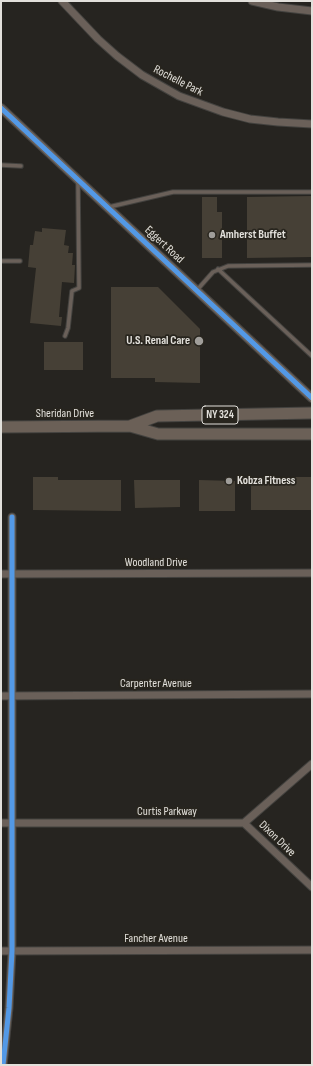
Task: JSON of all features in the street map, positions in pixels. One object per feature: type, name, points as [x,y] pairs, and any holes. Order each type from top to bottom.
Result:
[{"type":"main road","name":"Sheridan Drive","points":[[130,426],[157,416],[312,413]]},
{"type":"main road","name":"Sheridan Drive","points":[[1,427],[130,426],[158,434],[312,434]]},
{"type":"street","name":"Rochelle Park","points":[[62,1],[98,39],[117,56],[142,75],[179,96],[223,112],[250,119],[312,124]]},
{"type":"street","points":[[252,1],[278,7],[312,11]]},
{"type":"street","name":"Eggert Road","points":[[1,108],[312,398]]},
{"type":"street","points":[[3,1065],[9,1008],[12,950],[12,517]]},
{"type":"street","name":"Woodland Drive","points":[[1,574],[312,573]]},
{"type":"street","name":"Carpenter Avenue","points":[[1,696],[312,694]]},
{"type":"street","points":[[244,823],[312,764]]},
{"type":"street","name":"Curtis Parkway","points":[[1,823],[244,823]]},
{"type":"street","name":"Dixon Drive","points":[[244,823],[312,887]]},
{"type":"street","name":"Fancher Avenue","points":[[1,950],[312,950]]},
{"type":"lane","points":[[1,165],[21,166]]},
{"type":"lane","points":[[65,336],[68,328],[72,291],[79,288],[78,180]]},
{"type":"lane","points":[[108,207],[173,192],[312,192]]},
{"type":"lane","points":[[1,261],[20,261]]},
{"type":"lane","points":[[197,290],[213,272],[228,266],[312,265]]},
{"type":"lane","points":[[218,269],[312,356]]},
{"type":"building","points":[[312,196],[312,257],[247,258],[247,197]]},
{"type":"building","name":"Amherst Buffet","points":[[202,197],[217,197],[217,212],[222,212],[222,258],[202,258]]},
{"type":"building","points":[[42,228],[66,230],[64,245],[69,246],[68,253],[73,253],[72,265],[75,265],[74,283],[62,282],[59,317],[62,317],[61,326],[30,323],[36,268],[28,267],[30,245],[33,245],[35,231],[42,232]]},
{"type":"building","points":[[111,287],[158,287],[200,329],[200,383],[155,382],[155,378],[111,378]]},
{"type":"building","points":[[44,342],[83,342],[83,370],[44,370]]},
{"type":"building","points":[[33,477],[58,477],[58,480],[121,480],[121,511],[33,510]]},
{"type":"building","points":[[251,477],[312,477],[312,510],[251,510]]},
{"type":"building","points":[[134,480],[180,480],[180,507],[135,508]]},
{"type":"building","points":[[199,480],[235,481],[235,511],[199,511]]},
{"type":"cycle path","points":[[1,108],[312,398]]},
{"type":"cycle path","points":[[3,1065],[9,1008],[12,951],[12,517]]},
{"type":"place","name":"Amherst Buffet","points":[[212,235]]},
{"type":"place","name":"U.S. Renal Care","points":[[199,341]]},
{"type":"place","name":"Kobza Fitness","points":[[229,481]]}]
